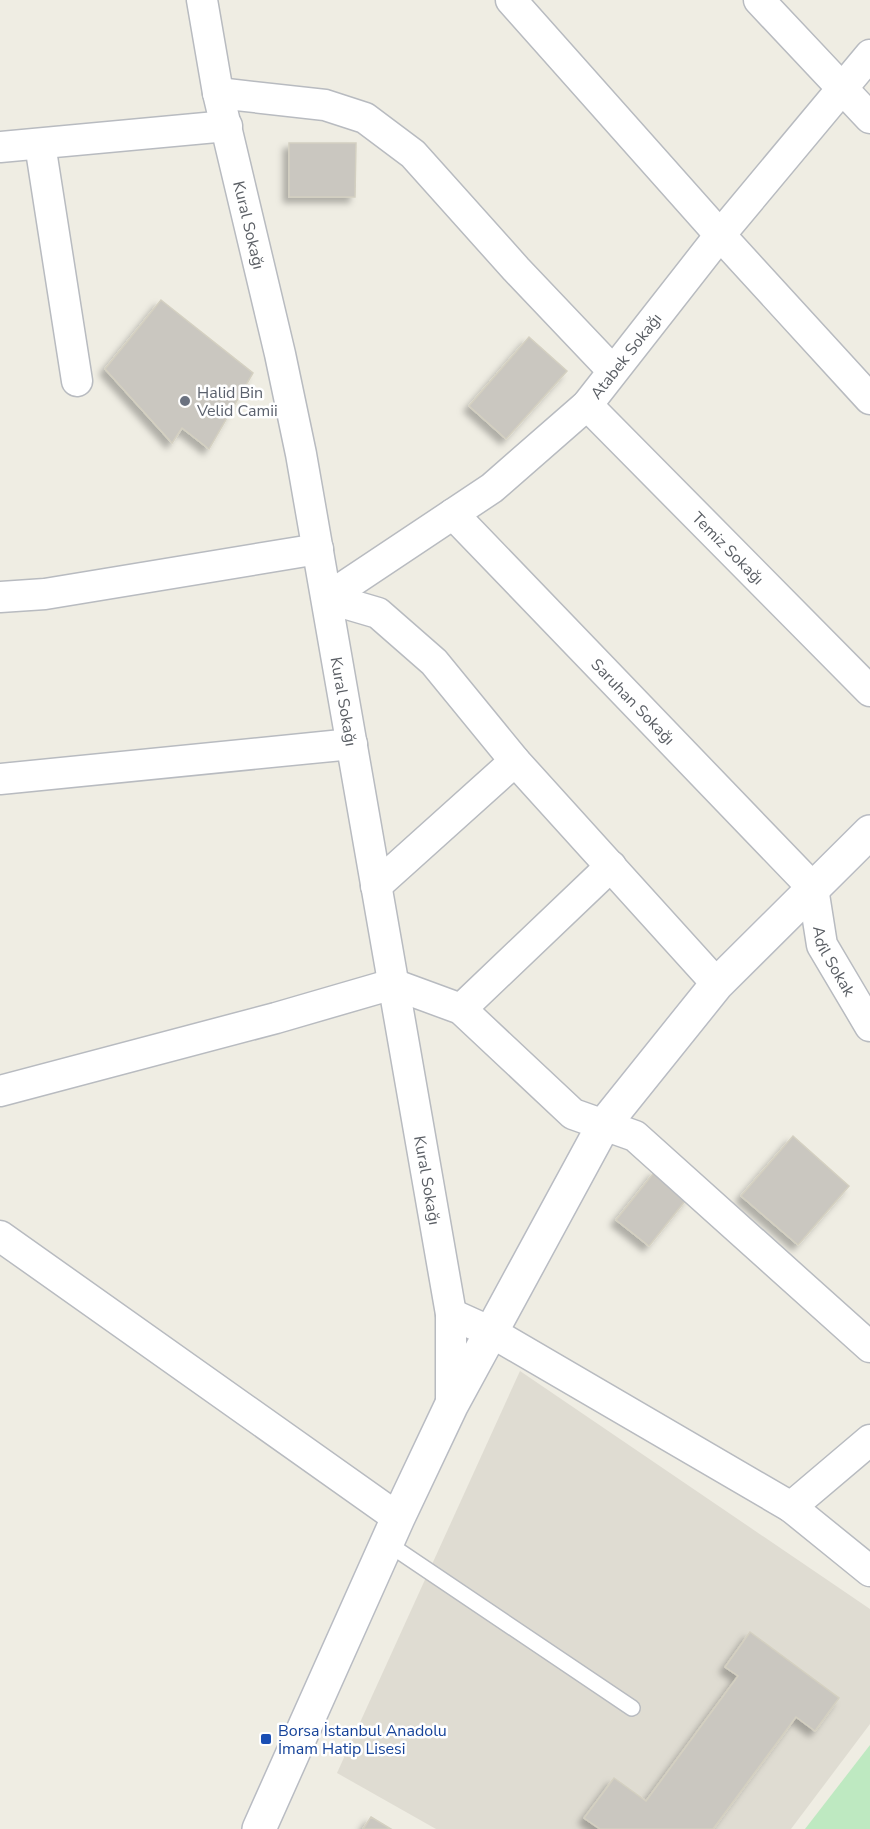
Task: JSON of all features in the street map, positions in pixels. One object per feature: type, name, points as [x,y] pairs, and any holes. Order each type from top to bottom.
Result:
[{"type":"street","name":"Kural Sokağı","points":[[202,0],[218,93],[280,354],[327,598],[451,1314],[451,1406]]},
{"type":"street","points":[[511,0],[720,235],[870,399]]},
{"type":"street","points":[[759,0],[870,118]]},
{"type":"street","name":"Atabek Sokağı","points":[[327,598],[492,488],[586,405],[720,235],[870,55]]},
{"type":"street","points":[[218,93],[325,105],[365,118],[412,154],[516,269],[612,370]]},
{"type":"street","points":[[0,147],[227,126]]},
{"type":"street","points":[[40,144],[77,381]]},
{"type":"street","name":"Temiz Sokağı","points":[[586,405],[870,691]]},
{"type":"street","name":"Saruhan Sokağı","points":[[453,514],[813,888]]},
{"type":"street","points":[[0,597],[45,594],[318,549]]},
{"type":"street","points":[[327,598],[378,613],[434,662],[515,761],[717,984]]},
{"type":"street","points":[[0,779],[352,744]]},
{"type":"street","points":[[376,886],[515,761]]},
{"type":"street","points":[[259,1829],[392,1530],[414,1488],[451,1406],[603,1126],[717,984],[870,832]]},
{"type":"street","points":[[461,1009],[610,866]]},
{"type":"street","name":"Adil Sokak","points":[[813,888],[822,945],[870,1026]]},
{"type":"street","points":[[0,1092],[393,984],[461,1009],[573,1114],[635,1136],[870,1347]]},
{"type":"street","points":[[0,1236],[392,1530]]},
{"type":"street","points":[[451,1314],[491,1332],[791,1507],[870,1571]]},
{"type":"street","points":[[791,1507],[870,1440]]},
{"type":"lane","points":[[392,1530],[632,1708]]},
{"type":"shaded area","points":[[520,1371],[870,1609],[870,1724],[791,1829],[436,1829],[337,1773]]},
{"type":"green space","points":[[870,1745],[870,1829],[805,1829]]},
{"type":"building","points":[[289,143],[356,143],[355,197],[289,197]]},
{"type":"building","name":"Halid Bin Velid Camii","points":[[161,300],[253,373],[209,449],[182,428],[172,443],[105,369]]},
{"type":"building","points":[[529,337],[567,371],[506,439],[469,406]]},
{"type":"building","points":[[793,1136],[849,1186],[798,1245],[741,1196]]},
{"type":"building","points":[[656,1170],[689,1196],[649,1246],[616,1220]]},
{"type":"building","points":[[750,1632],[839,1698],[815,1731],[796,1717],[713,1829],[600,1829],[584,1818],[614,1778],[646,1801],[738,1676],[725,1667]]},
{"type":"building","points":[[371,1817],[391,1829],[363,1829]]},
{"type":"place","name":"Halid Bin Velid Camii","points":[[185,401]]},
{"type":"place","name":"Borsa İstanbul Anadolu İmam Hatip Lisesi","points":[[266,1739]]}]
